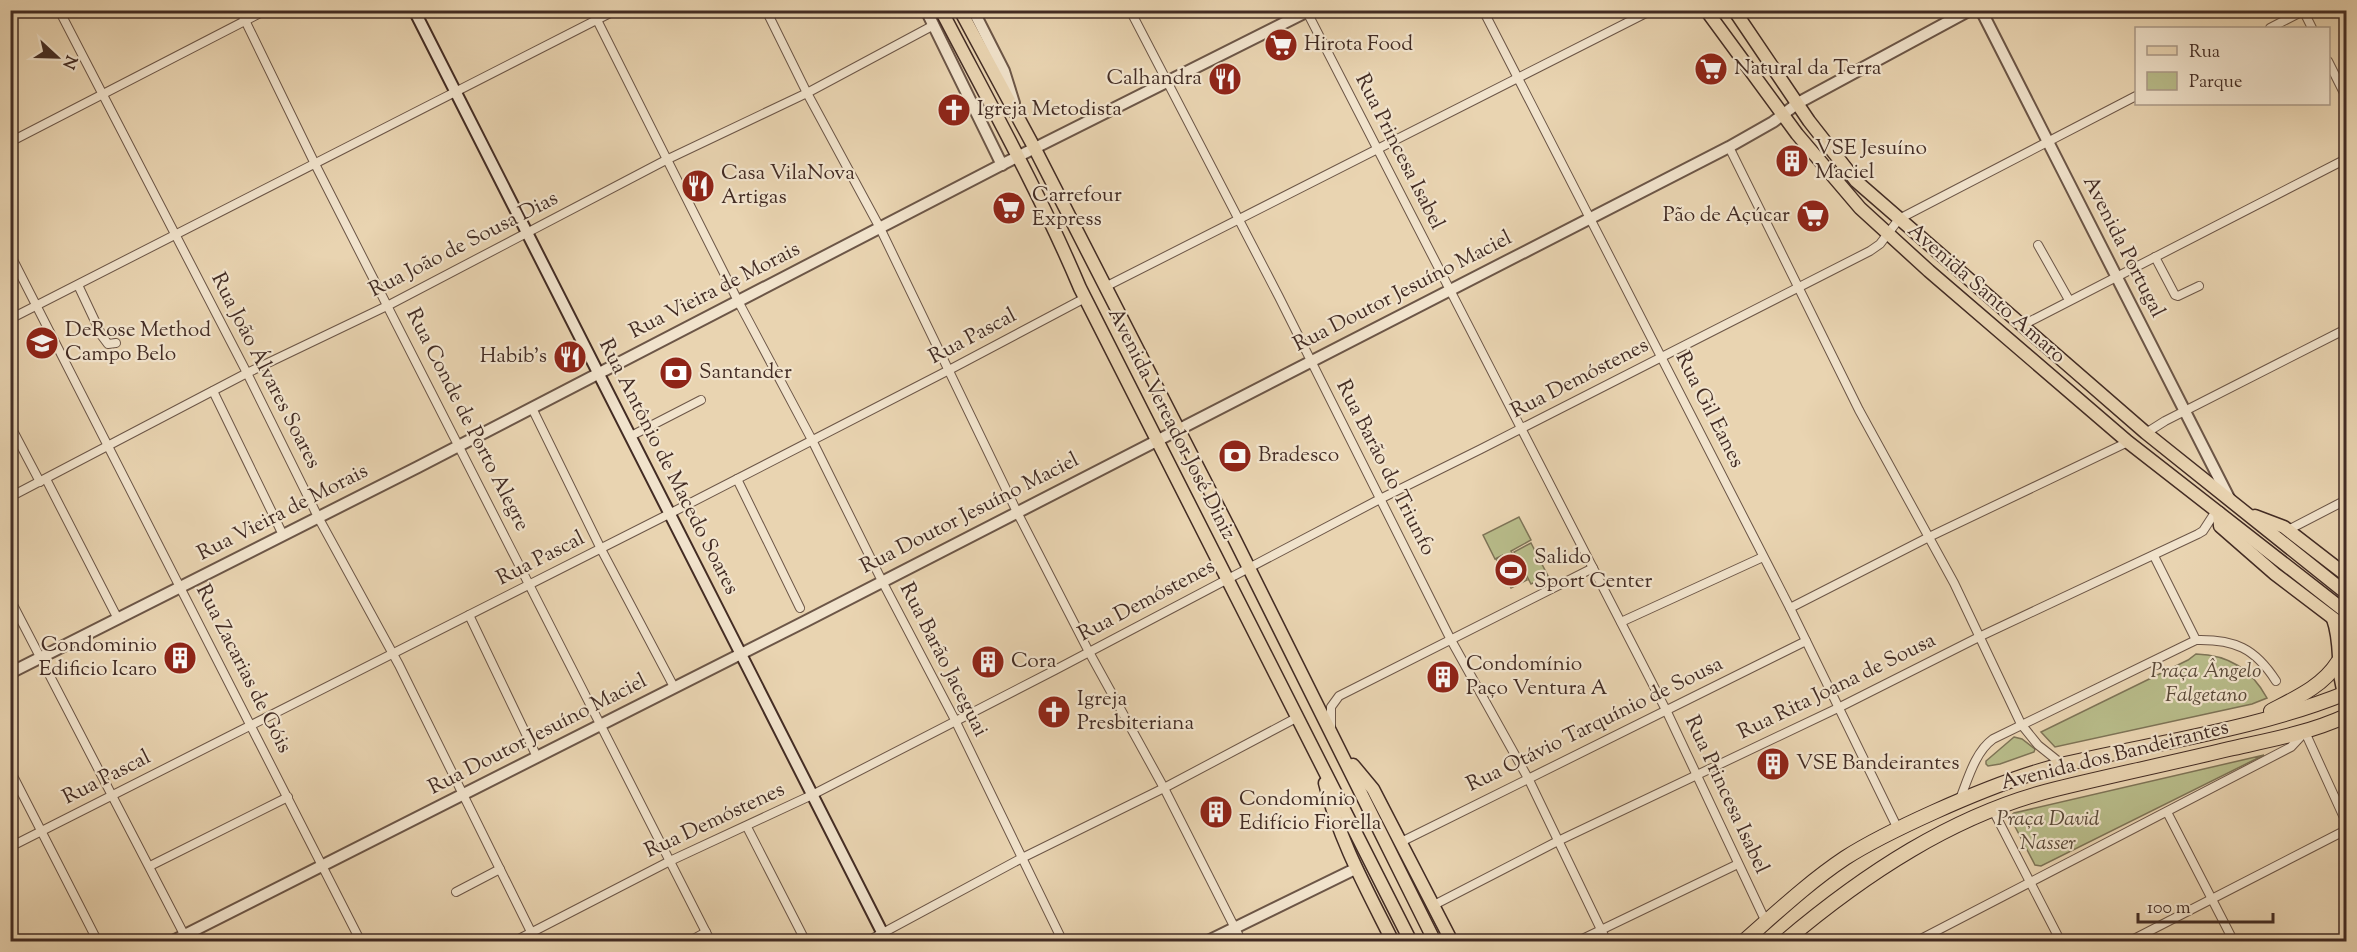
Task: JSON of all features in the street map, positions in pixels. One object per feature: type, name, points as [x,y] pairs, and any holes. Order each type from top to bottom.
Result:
[{"type":"highway","points":[[2249,723],[2316,685],[2332,672],[2338,662]]},
{"type":"highway","name":"Avenida dos Bandeirantes","points":[[1743,942],[1844,859],[1898,829],[1959,801],[2003,783],[2063,765],[2249,723],[2346,695]]},
{"type":"highway","name":"Avenida dos Bandeirantes","points":[[1784,942],[1826,906],[1860,882],[1947,831],[1993,809],[2053,789],[2305,732],[2343,721]]},
{"type":"main road","name":"Avenida Vereador José Diniz","points":[[941,10],[1018,157],[1156,440],[1411,942]]},
{"type":"main road","name":"Avenida Vereador José Diniz","points":[[960,10],[1016,112],[1249,567],[1435,942]]},
{"type":"main road","name":"Avenida Santo Amaro","points":[[1706,10],[1787,122],[1860,208],[2128,442],[2346,612]]},
{"type":"main road","name":"Avenida Santo Amaro","points":[[1734,10],[1833,153],[1856,181],[2146,433],[2346,593]]},
{"type":"main road","points":[[2218,512],[2220,526],[2275,574],[2346,628]]},
{"type":"main road","points":[[2249,514],[2276,523],[2288,530],[2346,575]]},
{"type":"main road","points":[[2333,619],[2340,643],[2338,662],[2346,695]]},
{"type":"main road","points":[[1339,748],[1373,789],[1452,942]]},
{"type":"main road","points":[[1324,770],[1327,792],[1355,869],[1393,942]]},
{"type":"street","name":"Rua João Álvares Soares","points":[[59,10],[248,373],[318,517],[393,653],[536,942]]},
{"type":"street","name":"Rua Conde de Porto Alegre","points":[[240,10],[315,164],[389,305],[711,942]]},
{"type":"street","points":[[10,142],[266,10]]},
{"type":"street","name":"Rua Antônio de Macedo Soares","points":[[414,10],[885,937]]},
{"type":"street","name":"Rua Barão Jaceguai","points":[[592,10],[738,301],[955,720],[1063,942]]},
{"type":"street","points":[[10,319],[616,10]]},
{"type":"street","points":[[765,10],[880,228],[1017,512],[1089,652],[1164,788],[1242,942]]},
{"type":"street","points":[[926,10],[1002,165]]},
{"type":"street","name":"Avenida Vereador José Diniz","points":[[973,10],[1004,71],[1016,112]]},
{"type":"street","name":"Rua Barão do Triunfo","points":[[1130,10],[1311,360],[1451,640],[1529,780],[1607,942]]},
{"type":"street","name":"Rua Gil Eanes","points":[[1483,10],[1790,608],[1898,829]]},
{"type":"street","points":[[1105,287],[1652,10]]},
{"type":"street","name":"Rua Doutor Jesuíno Maciel","points":[[171,942],[186,938],[1729,147],[1787,122],[1798,103],[1970,10]]},
{"type":"street","name":"Avenida Portugal","points":[[1982,10],[2230,501]]},
{"type":"street","name":"Rua Vieira de Morais","points":[[10,673],[599,374],[1002,165],[1308,11]]},
{"type":"street","name":"Rua Princesa Isabel","points":[[1308,11],[1520,430],[1667,712],[1766,922]]},
{"type":"street","points":[[2272,27],[2303,11],[2311,27]]},
{"type":"street","name":"Rua João de Sousa Dias","points":[[10,497],[248,373],[389,305],[666,160],[807,93],[934,25]]},
{"type":"street","points":[[2330,65],[2346,97]]},
{"type":"street","points":[[1899,219],[2135,97]]},
{"type":"street","points":[[1729,147],[1859,410],[1981,636],[2021,724],[2038,746],[2063,765]]},
{"type":"street","points":[[2023,325],[2346,159]]},
{"type":"street","name":"Rua Demóstenes","points":[[513,942],[670,861],[812,795],[1380,499],[1875,248],[1899,219]]},
{"type":"street","points":[[2038,245],[2069,300]]},
{"type":"street","name":"Rua Zacarias de Góis","points":[[10,254],[361,942]]},
{"type":"street","points":[[2155,257],[2175,295],[2178,296],[2199,285]]},
{"type":"street","points":[[78,285],[102,336],[108,344],[116,343]]},
{"type":"street","name":"Rua Pascal","points":[[10,847],[601,549],[1085,298]]},
{"type":"street","points":[[2146,433],[2346,329]]},
{"type":"street","points":[[213,392],[283,535]]},
{"type":"street","points":[[631,436],[700,400]]},
{"type":"street","points":[[532,408],[601,549],[674,687]]},
{"type":"street","points":[[10,426],[43,480],[118,619]]},
{"type":"street","points":[[1790,608],[1929,537],[2128,442]]},
{"type":"street","points":[[736,479],[800,608]]},
{"type":"street","points":[[2288,530],[2346,500]]},
{"type":"street","name":"Rua Rita Joana de Sousa","points":[[1434,905],[1558,841],[1838,708],[1981,636],[2154,556],[2203,531],[2218,512]]},
{"type":"street","points":[[1621,622],[1763,556]]},
{"type":"street","points":[[2154,556],[2196,640]]},
{"type":"street","points":[[1332,735],[1330,713],[1334,701],[1339,696],[1593,568]]},
{"type":"street","points":[[10,599],[186,938]]},
{"type":"street","points":[[469,615],[537,758]]},
{"type":"street","points":[[1959,801],[1983,748],[1993,740],[2021,724],[2196,640],[2224,642],[2248,650],[2265,664],[2276,681]]},
{"type":"street","name":"Rua Otávio Tarquínio de Sousa","points":[[1401,842],[1667,712],[1806,641]]},
{"type":"street","points":[[866,942],[885,937],[1022,858],[1164,788],[1298,717]]},
{"type":"street","points":[[1915,942],[2291,747],[2305,732],[2346,822]]},
{"type":"street","points":[[10,770],[98,942]]},
{"type":"street","points":[[150,866],[288,797]]},
{"type":"street","points":[[2167,812],[2234,942]]},
{"type":"street","points":[[1996,816],[2061,942]]},
{"type":"street","points":[[747,826],[806,942]]},
{"type":"street","points":[[2128,942],[2346,830]]},
{"type":"street","points":[[1576,942],[1738,864]]},
{"type":"street","points":[[456,891],[500,869]]},
{"type":"street","points":[[1206,942],[1355,869]]},
{"type":"street","points":[[688,942],[706,932]]},
{"type":"street","points":[[2339,942],[2346,938]]},
{"type":"green space","points":[[1519,517],[1531,540],[1511,551],[1527,580],[1511,588],[1496,559],[1503,555],[1495,559],[1483,535]]},
{"type":"green space","points":[[1531,543],[1548,576],[1531,584],[1514,552]]},
{"type":"green space","name":"Praça Ângelo Falgetano","points":[[2196,654],[2219,657],[2238,666],[2254,679],[2267,698],[2252,704],[2055,747],[2041,732],[2188,660]]},
{"type":"green space","points":[[2014,737],[2022,739],[2035,749],[2034,752],[1988,766],[1986,761]]},
{"type":"green space","name":"Praça David Nasser","points":[[2264,755],[2041,866],[2035,865],[2010,817],[2014,813]]},
{"type":"place","name":"Hirota Food","points":[[1281,45]]},
{"type":"place","name":"Natural da Terra","points":[[1711,69]]},
{"type":"place","name":"Calhandra","points":[[1225,79]]},
{"type":"place","name":"Igreja Metodista","points":[[954,110]]},
{"type":"place","name":"VSE Jesuíno Maciel","points":[[1792,161]]},
{"type":"place","name":"Casa VilaNova Artigas","points":[[698,186]]},
{"type":"place","name":"Carrefour Express","points":[[1009,208]]},
{"type":"place","name":"Pão de Açúcar","points":[[1813,216]]},
{"type":"place","name":"DeRose Method Campo Belo","points":[[42,343]]},
{"type":"place","name":"Habib's","points":[[570,357]]},
{"type":"place","name":"Santander","points":[[676,373]]},
{"type":"place","name":"Bradesco","points":[[1235,456]]},
{"type":"place","name":"Salido Sport Center","points":[[1511,570]]},
{"type":"place","name":"Condominio Edificio Icaro","points":[[180,658]]},
{"type":"place","name":"Cora","points":[[988,662]]},
{"type":"place","name":"Condomínio Paço Ventura A","points":[[1443,677]]},
{"type":"place","name":"Igreja Presbiteriana","points":[[1054,712]]},
{"type":"place","name":"VSE Bandeirantes","points":[[1773,764]]},
{"type":"place","name":"Condomínio Edifício Fiorella","points":[[1216,812]]}]
